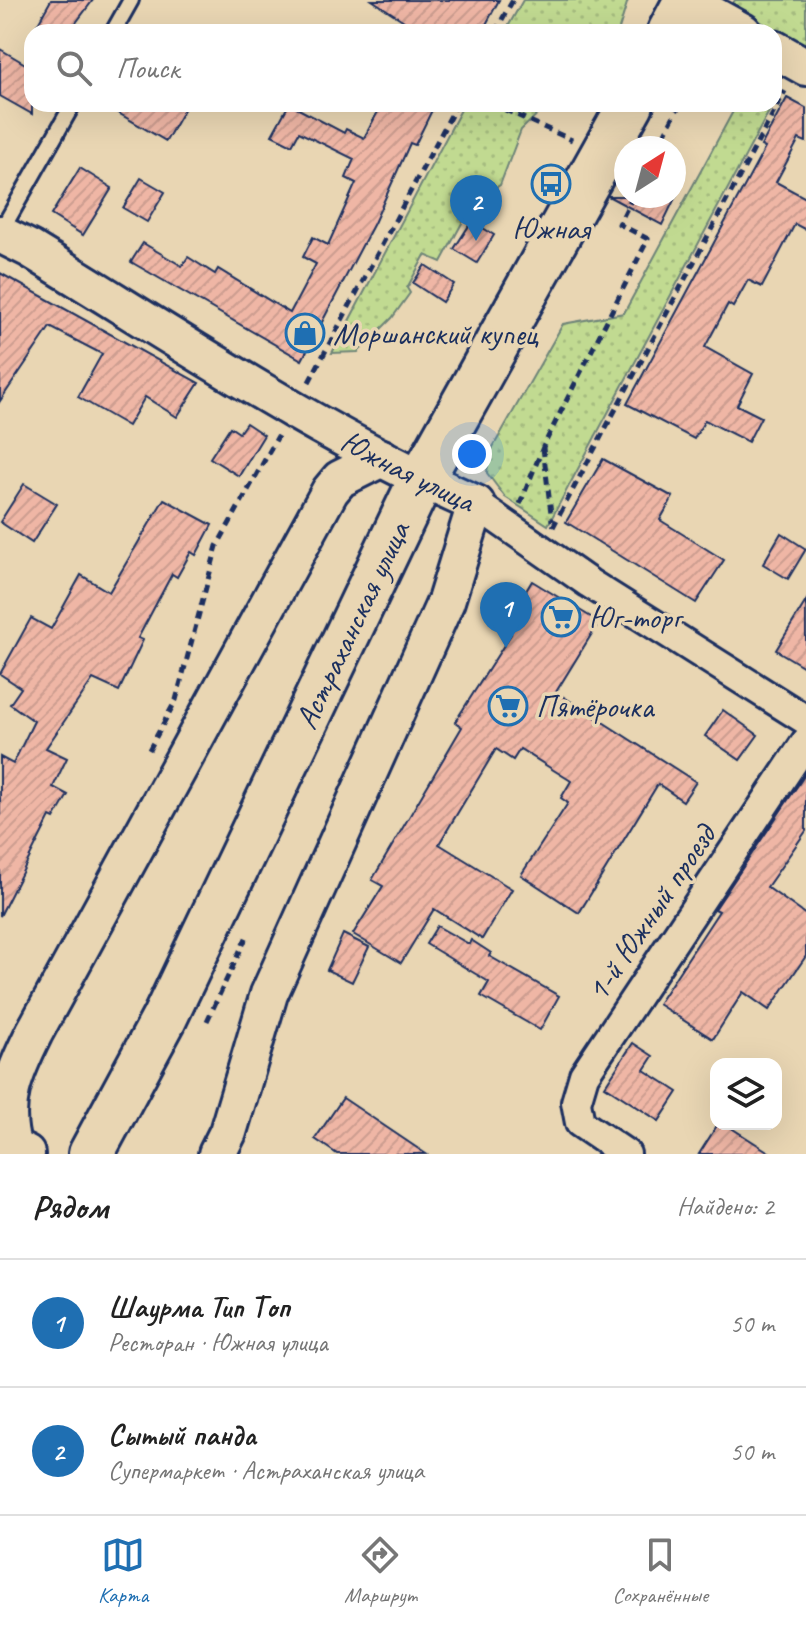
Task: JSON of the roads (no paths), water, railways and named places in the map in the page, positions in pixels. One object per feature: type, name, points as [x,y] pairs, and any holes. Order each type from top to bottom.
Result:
[{"type":"main road","points":[[674,24],[687,0]]},
{"type":"main road","name":"Астраханская улица","points":[[91,1154],[250,842],[421,480],[627,112]]},
{"type":"street","points":[[687,0],[729,24]]},
{"type":"street","name":"Южная улица","points":[[0,234],[294,411],[421,480],[476,504],[806,720]]},
{"type":"street","points":[[14,1152],[3,1095],[116,877],[330,491],[340,479],[382,458]]},
{"type":"street","points":[[217,1154],[228,1132],[269,994],[446,601],[476,504]]},
{"type":"street","name":"1-й Южный проезд","points":[[626,1154],[585,1129],[576,1102],[584,1075],[806,742]]},
{"type":"lane","points":[[118,24],[131,0]]},
{"type":"lane","points":[[0,234],[69,112]]},
{"type":"place","name":"Южная","points":[[551,184]]},
{"type":"place","name":"Сытый панда","points":[[476,241]]},
{"type":"place","name":"Моршанский купец","points":[[305,333]]},
{"type":"place","name":"Юг-торг","points":[[561,617]]},
{"type":"place","name":"Шаурма Тип Топ","points":[[506,648]]},
{"type":"place","name":"Пятёрочка","points":[[508,706]]}]
